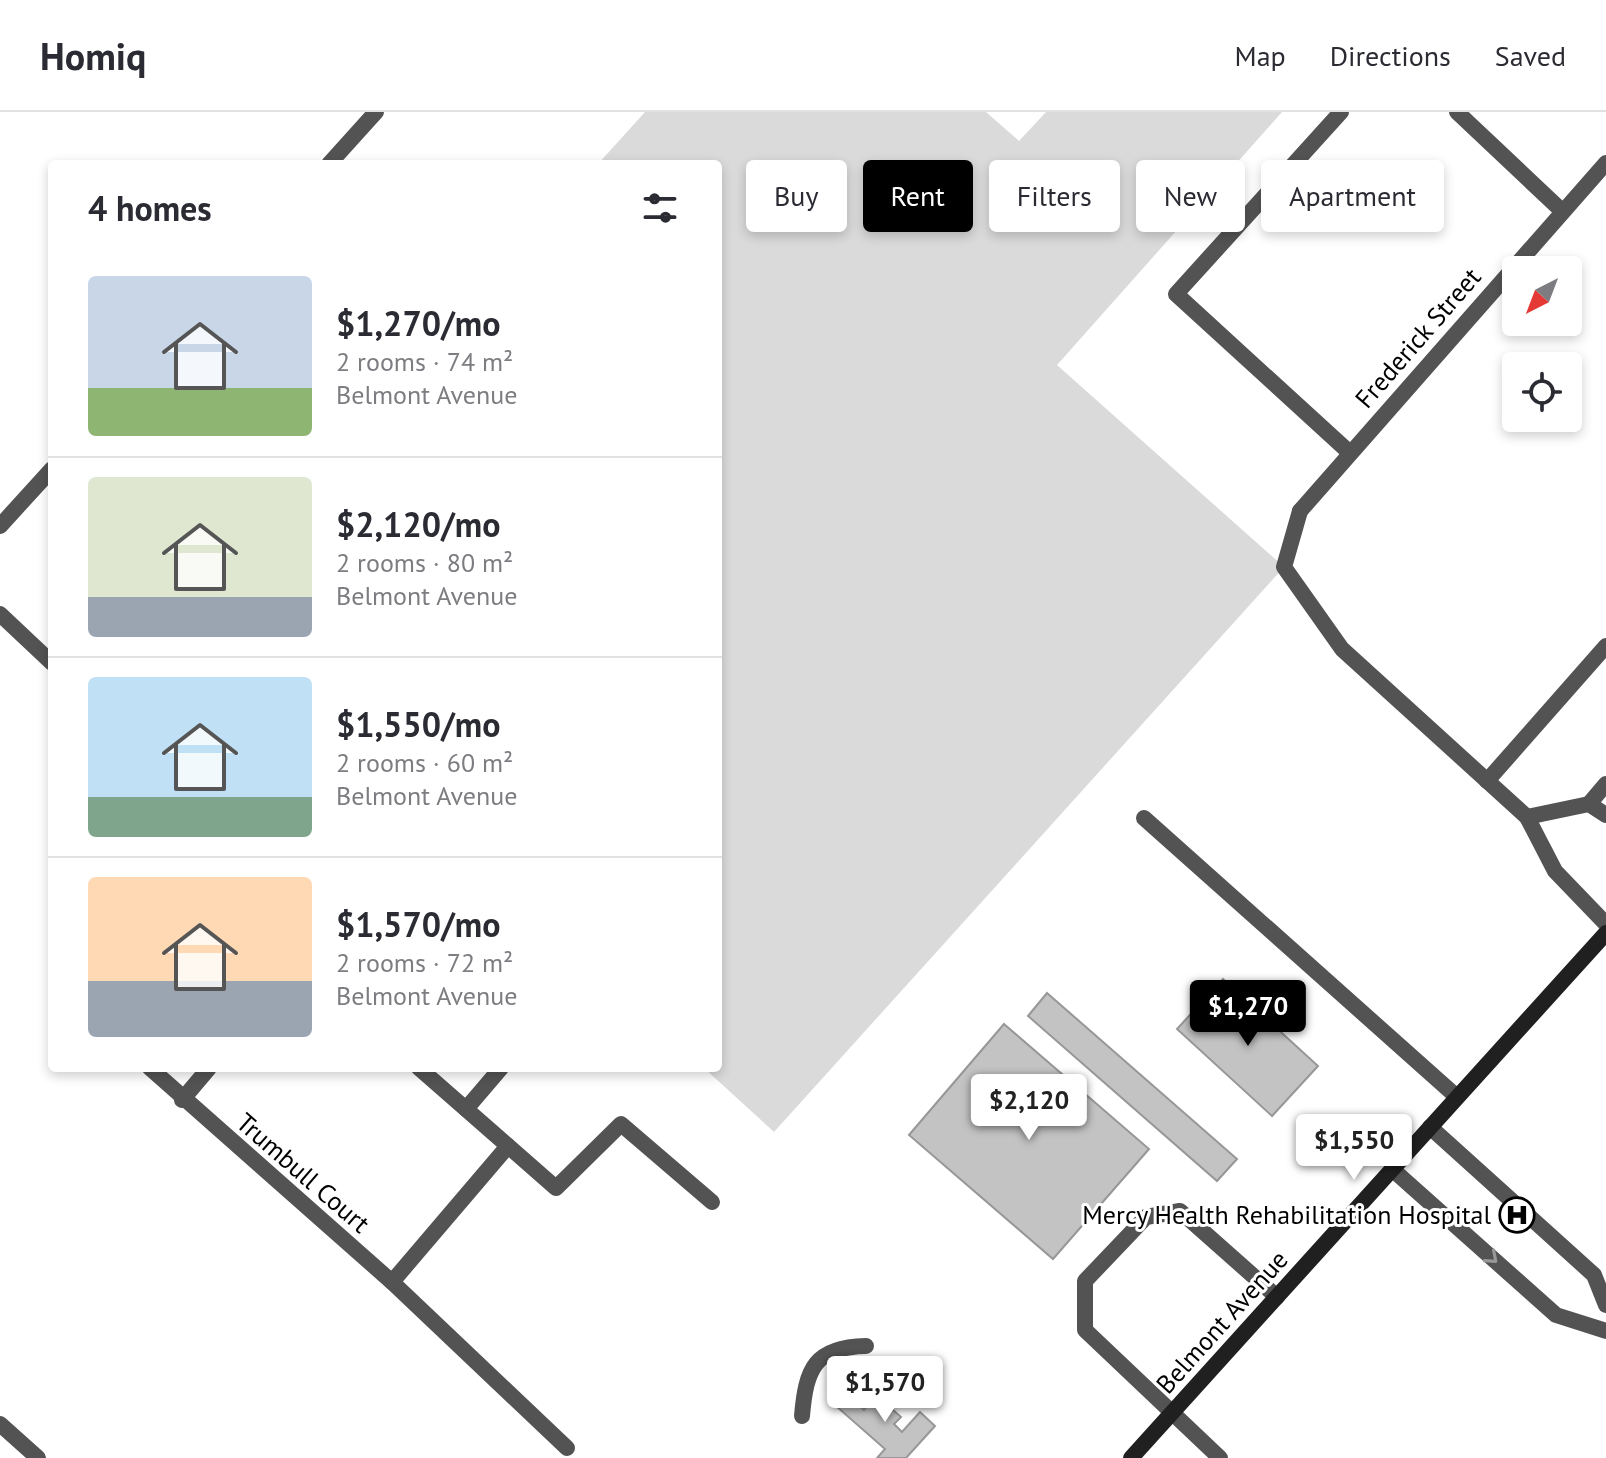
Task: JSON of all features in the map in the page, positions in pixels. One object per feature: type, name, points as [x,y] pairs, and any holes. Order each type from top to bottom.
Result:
[{"type":"main road","name":"Belmont Avenue","points":[[1131,1458],[1606,933]]},
{"type":"street","points":[[333,160],[376,112]]},
{"type":"street","points":[[1341,112],[1176,294],[1350,453]]},
{"type":"street","points":[[1457,112],[1562,211]]},
{"type":"street","name":"Frederick Street","points":[[1487,781],[1342,649],[1284,567],[1300,511],[1606,163]]},
{"type":"street","points":[[0,526],[48,473]]},
{"type":"street","points":[[0,614],[48,659]]},
{"type":"street","points":[[1606,646],[1487,781],[1527,817],[1555,871],[1606,924]]},
{"type":"street","points":[[1527,817],[1589,804],[1606,784]]},
{"type":"street","points":[[1589,804],[1606,815]]},
{"type":"street","points":[[1144,818],[1457,1097]]},
{"type":"street","name":"Trumbull Court","points":[[154,1072],[182,1100],[392,1282],[567,1448]]},
{"type":"street","points":[[182,1100],[206,1072]]},
{"type":"street","points":[[424,1072],[556,1188],[621,1124],[712,1202]]},
{"type":"street","points":[[466,1109],[498,1072]]},
{"type":"street","points":[[1430,1127],[1594,1275],[1606,1305]]},
{"type":"street","points":[[392,1282],[508,1146]]},
{"type":"street","points":[[1392,1169],[1556,1315],[1606,1331]]},
{"type":"street","points":[[1220,1458],[1085,1330],[1085,1281],[1146,1217],[1180,1211],[1277,1297]]},
{"type":"street","points":[[802,1416],[805,1385],[824,1354],[838,1347],[866,1346]]},
{"type":"street","points":[[0,1424],[38,1458]]},
{"type":"shaded area","points":[[645,112],[986,112],[1019,141],[1046,112],[1282,112],[1239,160],[1136,160],[1136,232],[1175,232],[1057,365],[1284,567],[774,1132],[708,1072],[722,1072],[722,160],[602,160]]},
{"type":"building","points":[[1223,979],[1318,1066],[1272,1116],[1177,1029]]},
{"type":"building","points":[[1047,993],[1237,1159],[1217,1181],[1028,1016]]},
{"type":"building","points":[[1004,1024],[1149,1149],[1053,1259],[909,1135]]},
{"type":"building","points":[[855,1377],[901,1417],[894,1424],[902,1432],[920,1412],[935,1426],[906,1458],[877,1458],[885,1449],[836,1406],[847,1394],[864,1410],[870,1402],[849,1382]]},
{"type":"place","name":"Mercy Health Rehabilitation Hospital","points":[[1517,1215]]}]
